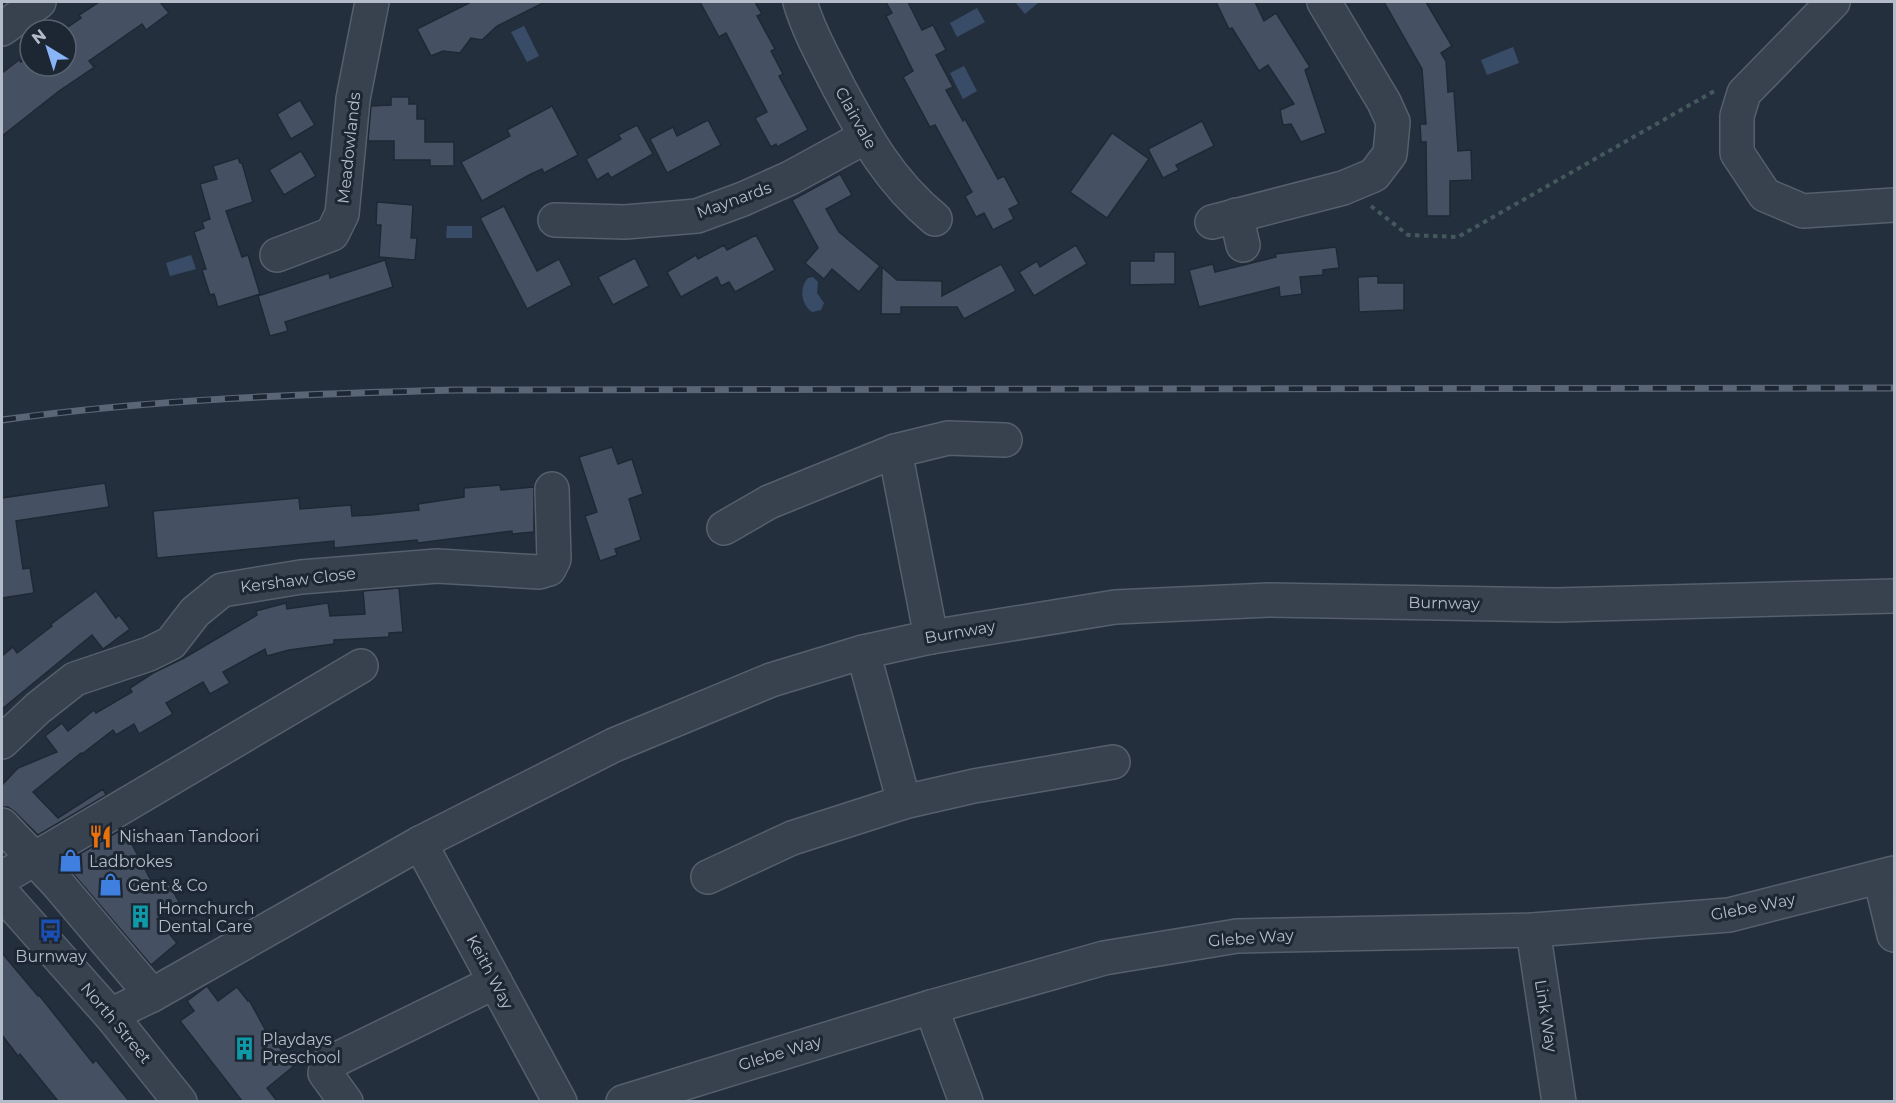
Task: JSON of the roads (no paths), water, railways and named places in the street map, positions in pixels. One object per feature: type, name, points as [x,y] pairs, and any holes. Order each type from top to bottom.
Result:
[{"type":"street","points":[[2,29],[39,2]]},
{"type":"street","name":"Meadowlands","points":[[277,255],[332,234],[342,214],[353,99],[372,2]]},
{"type":"street","name":"Clairvale","points":[[800,2],[808,27],[865,136],[895,181],[913,201],[935,219]]},
{"type":"street","points":[[1230,228],[1374,175],[1390,154],[1393,122],[1384,102],[1324,2]]},
{"type":"street","points":[[1833,2],[1734,89],[1737,153],[1765,195],[1803,211],[1894,205]]},
{"type":"street","name":"Maynards","points":[[555,220],[625,222],[697,216],[743,200],[790,178],[865,136]]},
{"type":"street","points":[[724,528],[769,502],[895,451],[948,438],[1005,440]]},
{"type":"street","points":[[895,451],[931,636]]},
{"type":"street","name":"Kershaw Close","points":[[2,742],[39,708],[75,680],[149,654],[171,643],[195,612],[222,590],[301,577],[437,566],[539,572],[549,569],[554,559],[552,489]]},
{"type":"street","name":"Burnway","points":[[112,1017],[420,843],[615,745],[771,680],[863,652],[931,636],[1115,607],[1269,600],[1557,604],[1894,597]]},
{"type":"street","points":[[863,652],[904,802]]},
{"type":"street","points":[[2,878],[361,666]]},
{"type":"street","points":[[708,877],[792,838],[904,802],[974,786],[1113,762]]},
{"type":"street","points":[[2,825],[152,994]]},
{"type":"street","name":"Keith Way","points":[[420,843],[560,1101]]},
{"type":"street","points":[[1887,875],[1894,934]]},
{"type":"street","name":"Glebe Way","points":[[623,1101],[931,1007],[1104,958],[1237,936],[1533,930],[1729,915],[1887,875]]},
{"type":"street","name":"North Street","points":[[2,893],[112,1017],[180,1101]]},
{"type":"street","name":"Link Way","points":[[1533,930],[1559,1101]]},
{"type":"street","points":[[346,1101],[325,1073],[327,1064],[495,982]]},
{"type":"street","points":[[931,1007],[966,1101]]},
{"type":"water","points":[[1015,2],[1037,2],[1038,3],[1025,14]]},
{"type":"water","points":[[977,8],[985,22],[957,37],[950,23]]},
{"type":"water","points":[[524,26],[539,56],[527,62],[511,32]]},
{"type":"water","points":[[1513,47],[1519,63],[1487,75],[1481,60]]},
{"type":"water","points":[[964,66],[977,91],[963,99],[950,73]]},
{"type":"water","points":[[447,226],[472,226],[472,238],[446,238]]},
{"type":"water","points":[[191,255],[196,269],[170,276],[166,263]]},
{"type":"water","points":[[813,277],[818,282],[817,293],[824,303],[821,310],[812,312],[805,305],[802,291],[808,278]]},
{"type":"railway","points":[[2,420],[172,402],[457,390],[1894,388]]},
{"type":"place","name":"Nishaan Tandoori","points":[[101,836]]},
{"type":"place","name":"Ladbrokes","points":[[71,861]]},
{"type":"place","name":"Gent & Co","points":[[110,885]]},
{"type":"place","name":"Hornchurch Dental Care","points":[[140,917]]},
{"type":"place","name":"Burnway","points":[[51,931]]},
{"type":"place","name":"Playdays Preschool","points":[[244,1048]]}]
